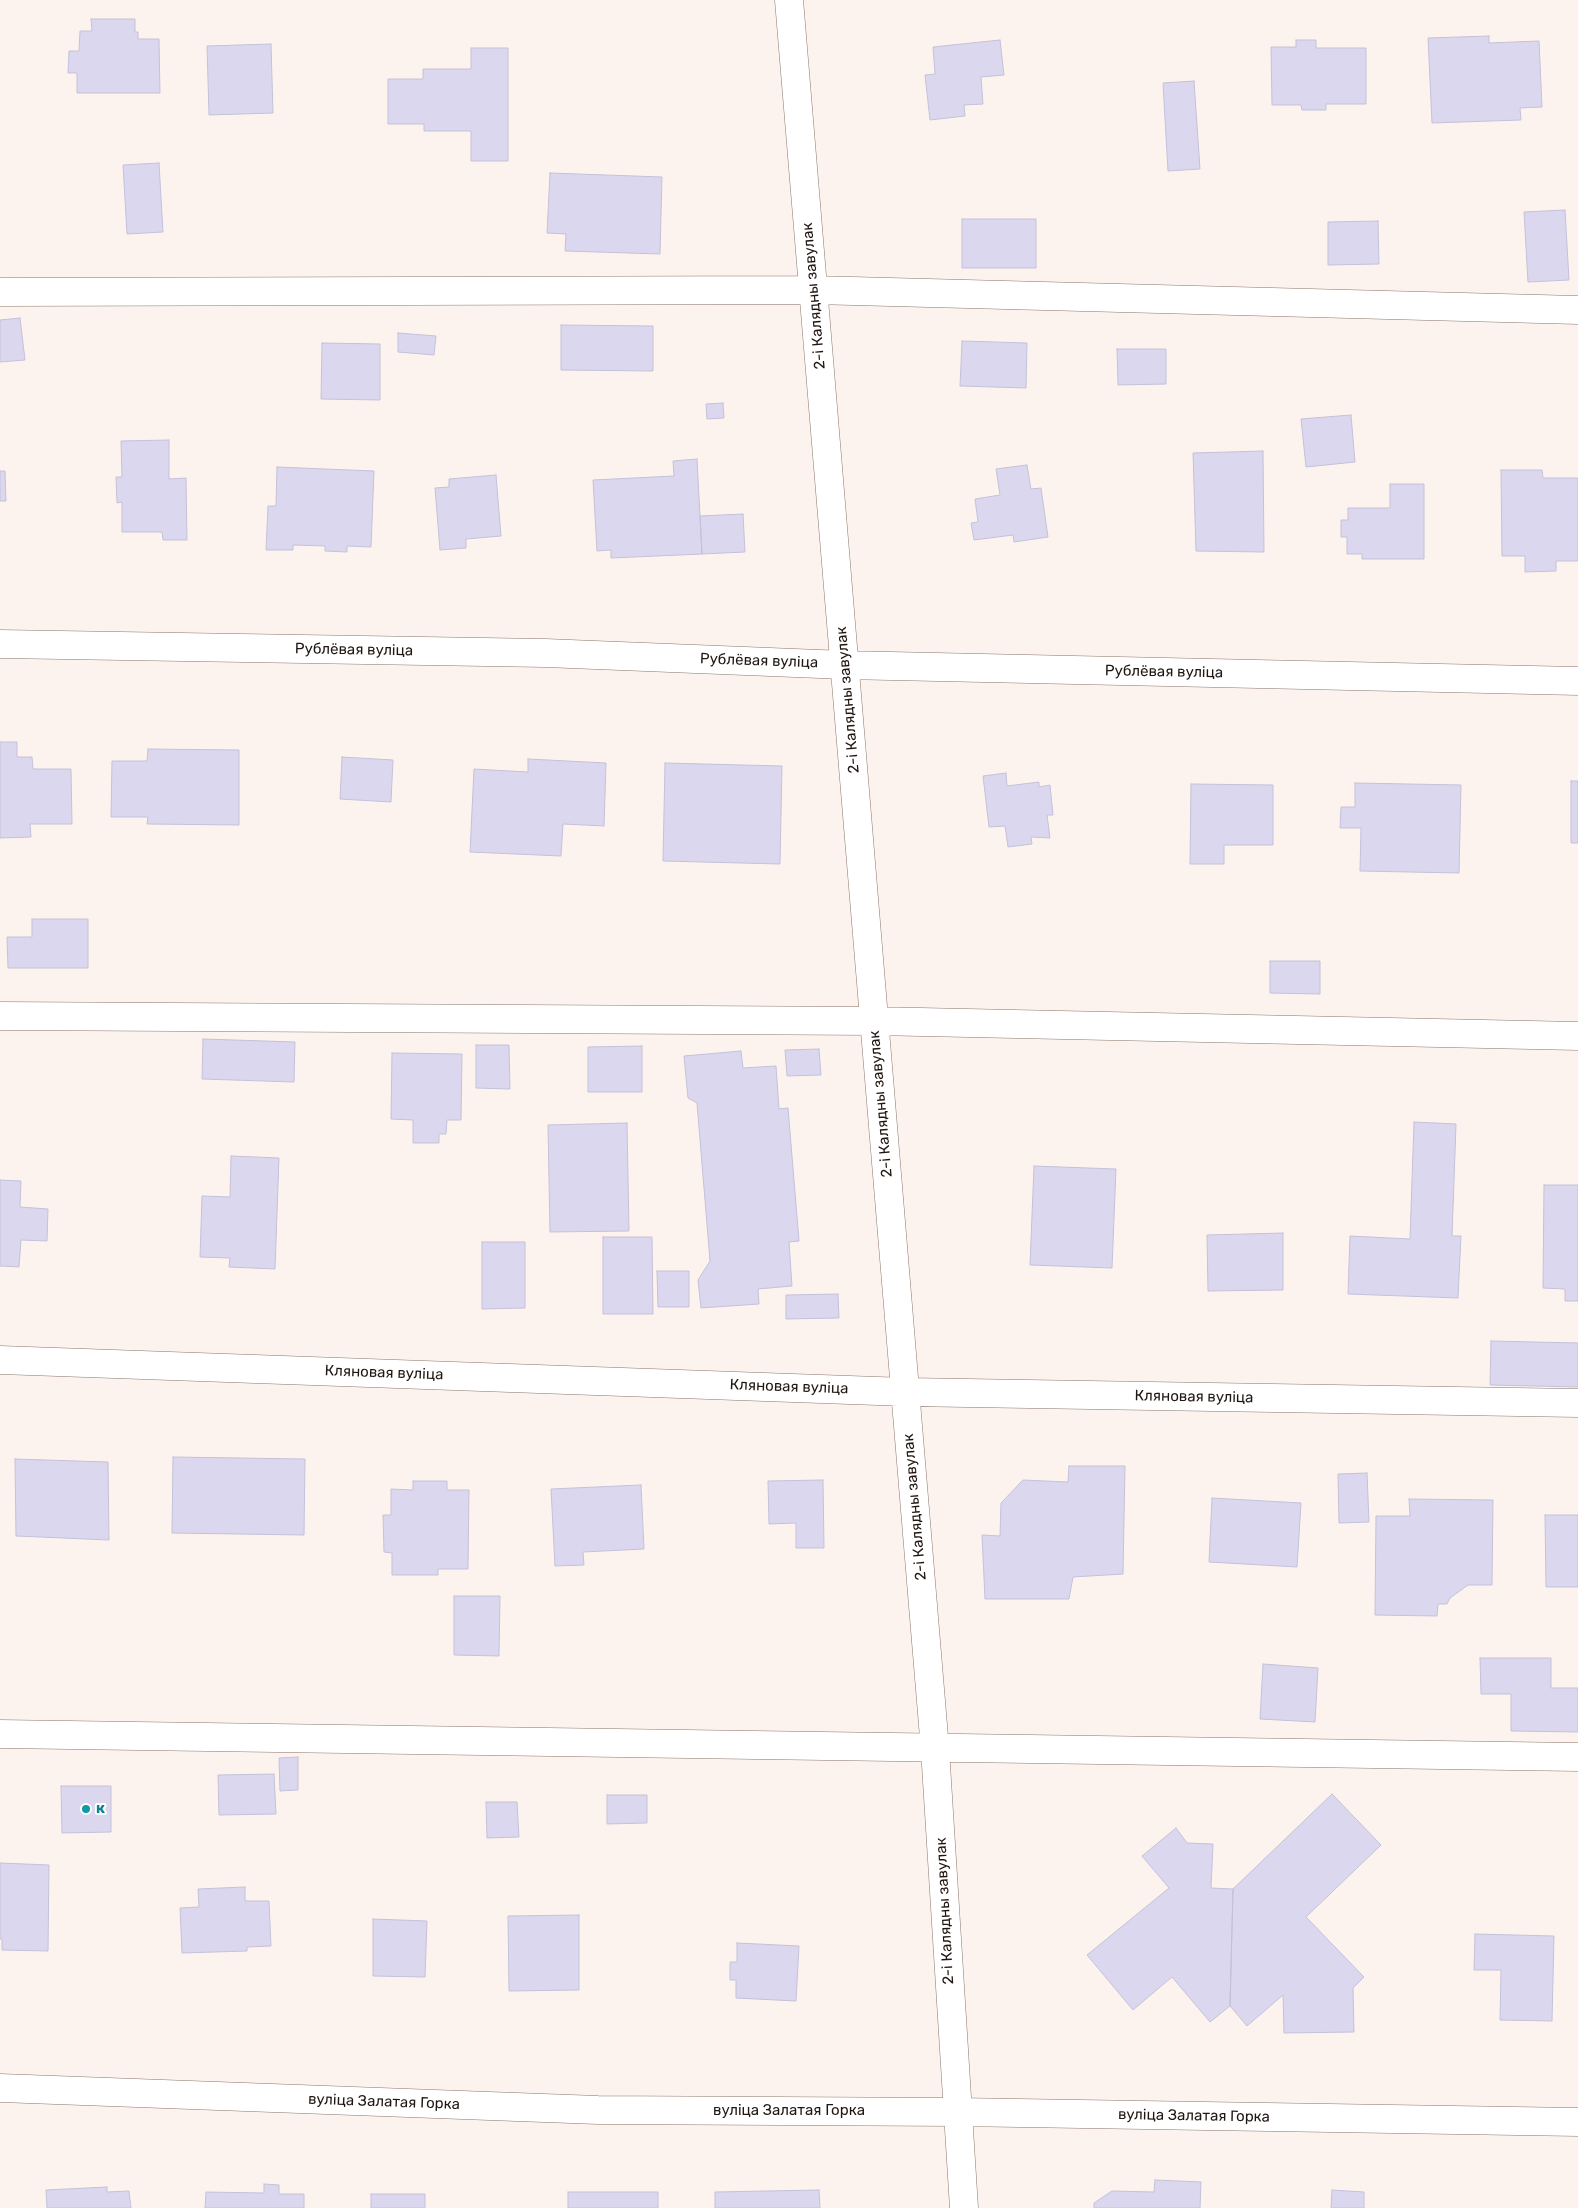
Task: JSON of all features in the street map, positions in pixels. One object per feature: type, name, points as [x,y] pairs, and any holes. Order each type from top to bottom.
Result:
[{"type":"street","name":"2-і Калядны завулак","points":[[788,0],[814,290],[935,1748],[964,2208]]},
{"type":"street","points":[[0,292],[814,290],[1578,310]]},
{"type":"street","name":"Рублёвая вуліца","points":[[0,644],[545,653],[845,665],[1578,681]]},
{"type":"street","points":[[0,1016],[874,1021],[1578,1036]]},
{"type":"street","name":"Кляновая вуліца","points":[[0,1360],[906,1392],[1578,1403]]},
{"type":"street","points":[[0,1734],[1578,1757]]},
{"type":"street","name":"вуліца Залатая Горка","points":[[0,2088],[598,2110],[957,2112],[1578,2122]]},
{"type":"building","points":[[91,19],[135,19],[135,32],[138,32],[138,39],[159,39],[160,93],[77,93],[77,73],[68,73],[69,51],[79,51],[80,31],[92,31]]},
{"type":"building","points":[[1489,36],[1489,43],[1539,41],[1542,107],[1520,108],[1521,120],[1432,123],[1428,38]]},
{"type":"building","points":[[1000,40],[1004,75],[981,77],[983,104],[964,105],[965,116],[930,120],[925,75],[935,74],[933,47]]},
{"type":"building","points":[[1296,40],[1316,40],[1316,48],[1366,48],[1366,104],[1326,104],[1326,110],[1302,110],[1301,105],[1272,105],[1271,47],[1296,47]]},
{"type":"building","points":[[271,44],[273,113],[209,115],[207,46]]},
{"type":"building","points":[[471,48],[508,48],[508,161],[471,161],[471,131],[424,131],[424,124],[388,124],[388,79],[423,79],[423,69],[471,69]]},
{"type":"building","points":[[1194,81],[1200,169],[1168,171],[1163,83]]},
{"type":"building","points":[[159,163],[163,232],[127,234],[123,165]]},
{"type":"building","points":[[550,173],[662,177],[660,254],[565,251],[566,234],[547,233]]},
{"type":"building","points":[[1565,210],[1569,280],[1528,282],[1524,212]]},
{"type":"building","points":[[962,219],[1036,219],[1036,268],[962,268]]},
{"type":"building","points":[[1378,221],[1379,264],[1328,265],[1328,222]]},
{"type":"building","points":[[20,318],[25,360],[0,362],[0,320]]},
{"type":"building","points":[[561,325],[653,326],[653,371],[561,370]]},
{"type":"building","points":[[398,333],[436,336],[434,355],[398,352]]},
{"type":"building","points":[[962,341],[1027,343],[1026,388],[960,386]]},
{"type":"building","points":[[322,343],[380,344],[380,400],[321,399]]},
{"type":"building","points":[[1117,349],[1166,349],[1166,384],[1118,385]]},
{"type":"building","points":[[723,403],[724,418],[707,419],[706,404]]},
{"type":"building","points":[[1351,415],[1355,462],[1306,467],[1301,419]]},
{"type":"building","points":[[169,440],[169,479],[186,478],[187,540],[163,540],[162,532],[122,532],[122,502],[117,503],[116,477],[122,477],[121,441]]},
{"type":"building","points":[[1263,451],[1264,552],[1196,551],[1193,453]]},
{"type":"building","points":[[697,459],[702,554],[611,558],[611,550],[597,551],[593,480],[674,476],[673,461]]},
{"type":"building","points":[[1027,465],[1031,489],[1041,488],[1048,537],[1014,542],[1013,535],[974,540],[971,523],[978,522],[975,499],[1000,495],[996,469]]},
{"type":"building","points":[[277,467],[374,471],[371,547],[347,546],[347,552],[325,551],[325,546],[293,545],[293,550],[266,550],[268,506],[276,506]]},
{"type":"building","points":[[1501,470],[1542,470],[1543,478],[1578,478],[1578,561],[1556,561],[1556,571],[1525,572],[1525,556],[1502,556]]},
{"type":"building","points":[[0,471],[5,471],[6,501],[0,501]]},
{"type":"building","points":[[496,475],[501,536],[466,539],[466,548],[440,550],[435,488],[449,487],[449,479]]},
{"type":"building","points":[[1390,484],[1424,484],[1424,559],[1362,559],[1362,554],[1347,554],[1347,537],[1341,537],[1341,520],[1348,520],[1348,508],[1390,508]]},
{"type":"building","points":[[743,514],[745,552],[702,554],[700,516]]},
{"type":"building","points":[[0,742],[17,742],[17,757],[32,757],[33,769],[71,769],[72,824],[30,824],[31,837],[0,838]]},
{"type":"building","points":[[148,749],[239,750],[239,825],[147,824],[148,817],[111,817],[112,761],[147,761]]},
{"type":"building","points":[[342,757],[393,760],[391,802],[340,799]]},
{"type":"building","points":[[528,759],[606,763],[604,826],[563,824],[561,856],[470,852],[474,769],[528,772]]},
{"type":"building","points":[[665,763],[782,766],[780,864],[663,861]]},
{"type":"building","points":[[1006,773],[1007,786],[1039,782],[1039,787],[1050,785],[1053,815],[1047,815],[1050,838],[1031,837],[1032,844],[1008,847],[1005,826],[989,827],[983,776]]},
{"type":"building","points":[[1571,781],[1578,781],[1578,843],[1571,843]]},
{"type":"building","points":[[1355,783],[1461,785],[1459,873],[1360,871],[1361,828],[1340,828],[1341,807],[1355,807]]},
{"type":"building","points":[[1191,784],[1273,785],[1273,845],[1224,845],[1224,864],[1190,864]]},
{"type":"building","points":[[32,919],[88,919],[88,968],[8,968],[7,937],[32,937]]},
{"type":"building","points":[[1270,961],[1320,961],[1320,994],[1270,993]]},
{"type":"building","points":[[203,1039],[295,1042],[294,1082],[202,1079]]},
{"type":"building","points":[[476,1045],[509,1045],[510,1089],[476,1088]]},
{"type":"building","points":[[642,1046],[642,1092],[588,1092],[588,1047]]},
{"type":"building","points":[[819,1049],[821,1075],[787,1076],[785,1050]]},
{"type":"building","points":[[741,1051],[743,1068],[776,1066],[779,1109],[788,1108],[799,1241],[789,1242],[792,1286],[758,1289],[759,1304],[701,1308],[698,1280],[710,1261],[697,1103],[688,1098],[684,1056]]},
{"type":"building","points":[[392,1053],[462,1054],[461,1120],[447,1120],[446,1134],[439,1134],[439,1143],[413,1143],[413,1120],[391,1119]]},
{"type":"building","points":[[1414,1122],[1456,1124],[1452,1236],[1461,1236],[1458,1298],[1348,1294],[1350,1236],[1410,1239]]},
{"type":"building","points":[[627,1123],[629,1231],[550,1232],[548,1125]]},
{"type":"building","points":[[231,1156],[279,1158],[275,1269],[229,1267],[230,1258],[200,1257],[202,1196],[230,1197]]},
{"type":"building","points":[[1034,1166],[1116,1169],[1112,1268],[1030,1265]]},
{"type":"building","points":[[0,1180],[21,1181],[20,1207],[48,1209],[47,1241],[21,1240],[19,1267],[0,1266]]},
{"type":"building","points":[[1544,1185],[1578,1185],[1578,1301],[1565,1301],[1565,1289],[1543,1288]]},
{"type":"building","points":[[1283,1233],[1283,1290],[1208,1291],[1207,1235]]},
{"type":"building","points":[[603,1237],[652,1237],[653,1314],[603,1314]]},
{"type":"building","points":[[482,1242],[525,1242],[525,1308],[482,1309]]},
{"type":"building","points":[[657,1271],[689,1271],[689,1307],[658,1307]]},
{"type":"building","points":[[838,1294],[839,1318],[786,1319],[786,1295]]},
{"type":"building","points":[[1491,1341],[1578,1343],[1578,1387],[1490,1385]]},
{"type":"building","points":[[173,1457],[305,1459],[304,1535],[172,1533]]},
{"type":"building","points":[[15,1459],[108,1462],[109,1540],[16,1536]]},
{"type":"building","points":[[1069,1466],[1125,1466],[1123,1574],[1073,1577],[1069,1599],[985,1599],[982,1535],[1000,1536],[1001,1503],[1023,1480],[1068,1482]]},
{"type":"building","points":[[1367,1473],[1369,1522],[1339,1523],[1338,1474]]},
{"type":"building","points":[[823,1480],[824,1548],[796,1548],[796,1523],[769,1524],[768,1481]]},
{"type":"building","points":[[413,1481],[447,1481],[447,1490],[469,1490],[468,1569],[438,1569],[438,1575],[392,1575],[392,1553],[384,1552],[383,1515],[391,1515],[391,1489],[413,1490]]},
{"type":"building","points":[[641,1485],[644,1549],[583,1552],[584,1565],[555,1566],[551,1489]]},
{"type":"building","points":[[1212,1498],[1301,1503],[1297,1567],[1209,1562]]},
{"type":"building","points":[[1409,1499],[1493,1500],[1492,1585],[1468,1585],[1450,1598],[1447,1604],[1438,1604],[1437,1616],[1375,1615],[1376,1516],[1410,1516]]},
{"type":"building","points":[[1545,1515],[1578,1515],[1578,1587],[1546,1587]]},
{"type":"building","points":[[454,1596],[500,1596],[499,1656],[454,1655]]},
{"type":"building","points":[[1480,1658],[1551,1658],[1551,1688],[1578,1688],[1578,1732],[1511,1731],[1511,1694],[1481,1694]]},
{"type":"building","points":[[1263,1664],[1318,1668],[1315,1722],[1260,1719]]},
{"type":"building","points":[[298,1757],[298,1790],[280,1791],[279,1758]]},
{"type":"building","points":[[274,1774],[276,1814],[219,1815],[218,1775]]},
{"type":"building","name":"к","points":[[61,1786],[111,1786],[111,1832],[62,1833]]},
{"type":"building","points":[[1332,1794],[1381,1845],[1306,1917],[1364,1977],[1353,1988],[1354,2032],[1284,2033],[1283,1995],[1247,2026],[1230,2006],[1233,1889]]},
{"type":"building","points":[[607,1795],[647,1795],[647,1823],[607,1824]]},
{"type":"building","points":[[486,1802],[517,1802],[519,1837],[487,1838]]},
{"type":"building","points":[[1176,1828],[1187,1843],[1213,1844],[1211,1888],[1233,1889],[1230,2006],[1210,2022],[1172,1977],[1133,2010],[1087,1955],[1169,1888],[1142,1856]]},
{"type":"building","points":[[0,1863],[49,1865],[48,1951],[2,1950],[2,1939],[0,1939]]},
{"type":"building","points":[[245,1887],[245,1901],[269,1901],[271,1946],[247,1947],[247,1951],[182,1953],[180,1908],[199,1907],[198,1889]]},
{"type":"building","points":[[579,1915],[579,1990],[509,1991],[508,1916]]},
{"type":"building","points":[[373,1919],[427,1921],[425,1977],[373,1976]]},
{"type":"building","points":[[1475,1934],[1554,1936],[1552,2021],[1500,2020],[1501,1970],[1474,1970]]},
{"type":"building","points":[[737,1943],[799,1946],[796,2001],[736,1998],[736,1980],[730,1980],[730,1962],[737,1962]]},
{"type":"building","points":[[1155,2180],[1201,2182],[1200,2208],[1094,2208],[1094,2203],[1112,2191],[1154,2192]]},
{"type":"building","points":[[264,2184],[279,2185],[279,2194],[304,2194],[304,2208],[205,2208],[206,2192],[264,2193]]},
{"type":"building","points":[[107,2187],[107,2192],[129,2191],[131,2208],[47,2208],[46,2190]]},
{"type":"building","points":[[819,2190],[820,2208],[715,2208],[715,2192]]},
{"type":"building","points":[[1332,2190],[1364,2192],[1364,2208],[1331,2208]]},
{"type":"building","points":[[568,2192],[658,2192],[658,2208],[568,2208]]},
{"type":"building","points":[[371,2194],[425,2194],[425,2208],[371,2208]]},
{"type":"place","name":"к","points":[[86,1809]]}]
